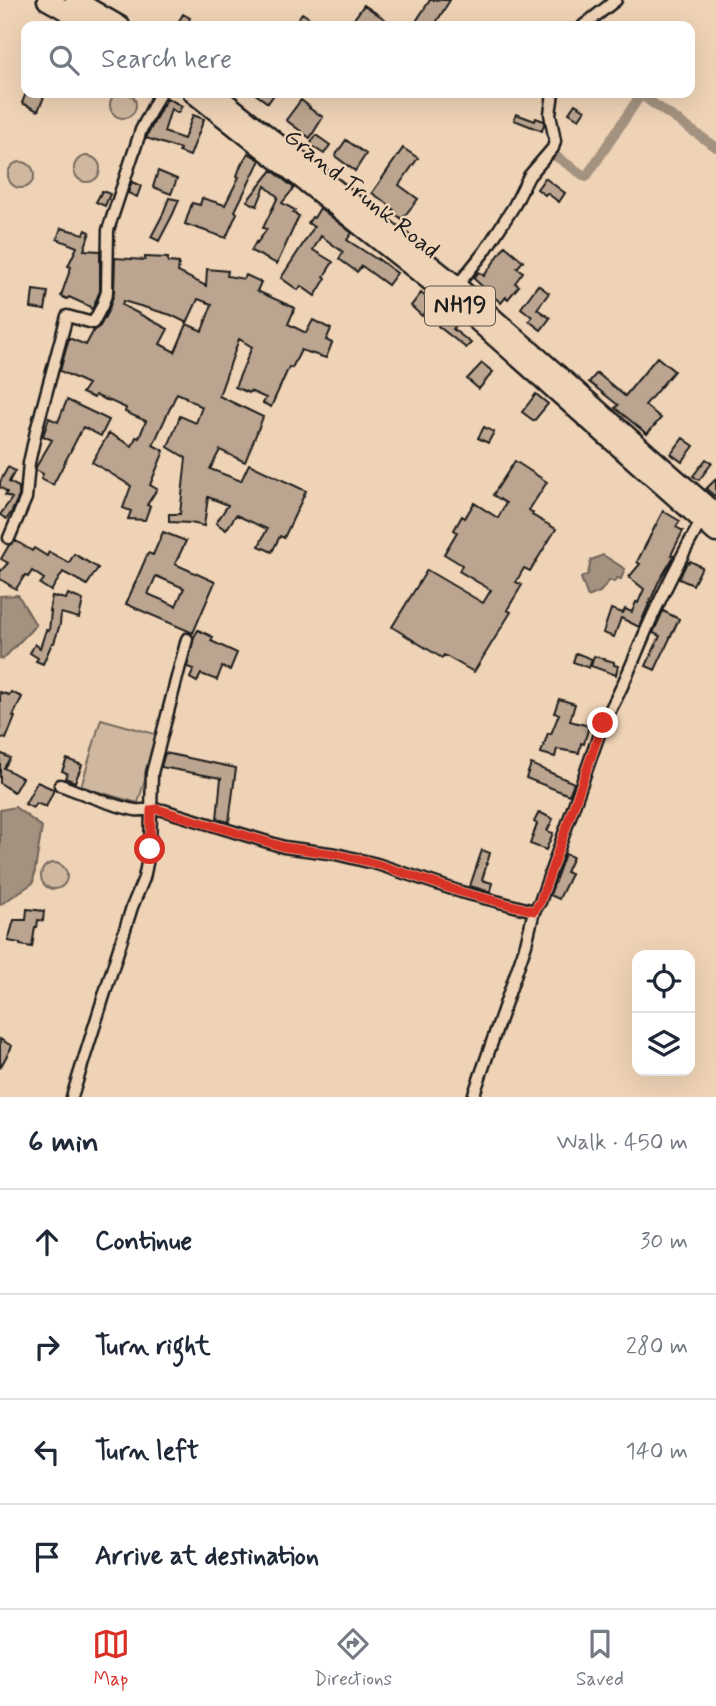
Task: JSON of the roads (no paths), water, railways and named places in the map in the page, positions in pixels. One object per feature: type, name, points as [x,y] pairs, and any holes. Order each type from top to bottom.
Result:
[{"type":"highway","points":[[47,0],[85,21]]},
{"type":"highway","points":[[75,0],[111,21]]},
{"type":"highway","name":"Grand Trunk Road","points":[[201,98],[261,137]]},
{"type":"highway","name":"Grand Trunk Road","points":[[220,98],[261,137],[338,199],[449,296],[488,321]]},
{"type":"highway","name":"Grand Trunk Road","points":[[338,199],[457,286],[488,321],[709,517],[716,533]]},
{"type":"street","points":[[589,21],[616,0]]},
{"type":"street","points":[[9,538],[26,498],[29,463],[36,431],[67,316],[93,323],[102,306],[107,292],[108,230],[141,130],[157,98]]},
{"type":"street","points":[[457,286],[485,251],[514,206],[529,176],[553,148],[553,98]]},
{"type":"street","points":[[473,1097],[526,944],[534,911],[540,902],[603,723],[618,698],[652,616],[684,552],[709,517]]},
{"type":"street","points":[[72,1097],[132,907],[144,878],[150,849],[152,773],[187,639]]},
{"type":"street","points":[[60,785],[117,805],[139,810],[163,810],[284,847],[358,858],[473,895],[534,911]]},
{"type":"waterway","points":[[554,155],[586,177],[639,98]]},
{"type":"waterway","points":[[645,98],[716,147]]}]
